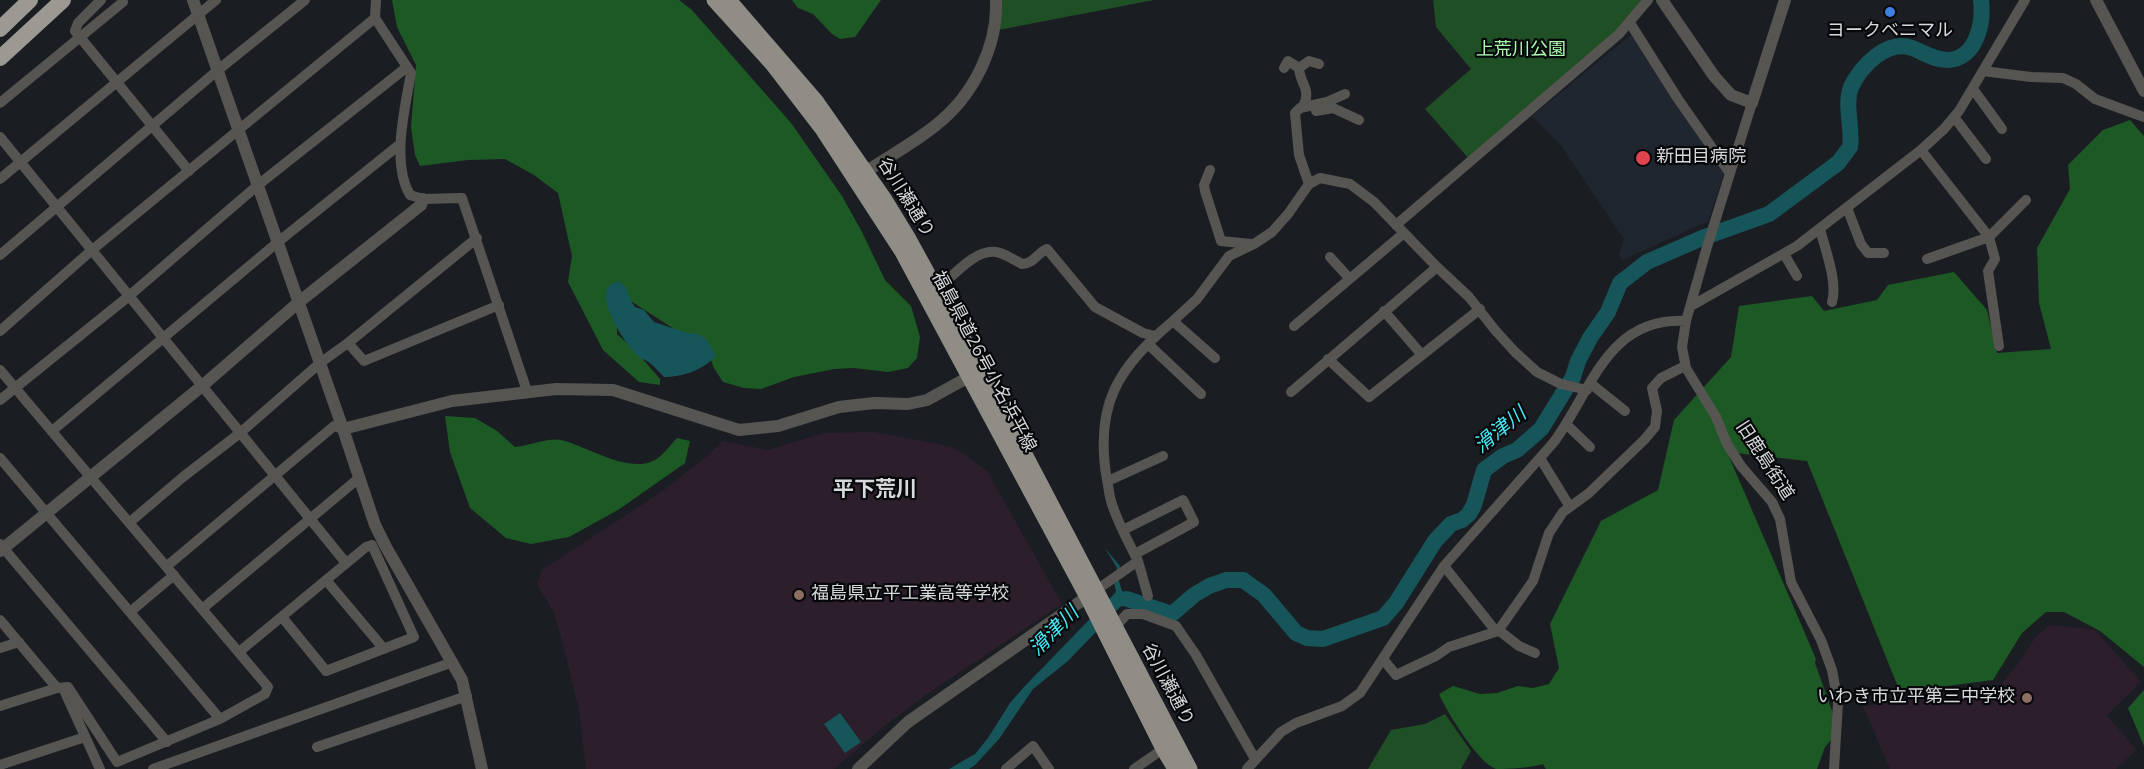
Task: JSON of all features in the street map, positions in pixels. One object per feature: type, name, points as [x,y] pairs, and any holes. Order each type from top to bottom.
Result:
[{"type":"highway","points":[[0,15],[15,0]]},
{"type":"highway","points":[[0,29],[30,0]]},
{"type":"highway","points":[[0,48],[49,0]]},
{"type":"highway","points":[[0,58],[63,0]]},
{"type":"main road","name":"福島県道26号小名浜平線","points":[[714,0],[772,64],[860,175],[902,252],[974,374],[1093,598],[1110,625],[1162,749],[1175,769]]},
{"type":"main road","name":"谷川瀬通り","points":[[729,0],[817,102],[860,175],[890,208],[937,289],[974,374]]},
{"type":"main road","name":"谷川瀬通り","points":[[1110,625],[1190,769]]},
{"type":"street","points":[[100,0],[78,23],[75,31],[78,37],[189,171]]},
{"type":"street","points":[[193,0],[375,525],[462,680],[482,769]]},
{"type":"street","points":[[0,179],[216,0]]},
{"type":"street","points":[[0,255],[218,70],[305,0]]},
{"type":"street","points":[[376,0],[375,18],[411,73],[399,145],[405,188],[410,195],[423,198],[462,198],[527,391]]},
{"type":"street","points":[[860,175],[936,125],[972,86],[988,50],[993,31],[996,0]]},
{"type":"street","points":[[1294,326],[1601,50],[1630,22],[1648,0]]},
{"type":"street","points":[[1730,172],[1785,0]]},
{"type":"street","points":[[1690,306],[1784,254],[1820,229],[1921,150],[1944,129],[1972,89],[2025,0]]},
{"type":"street","points":[[2096,0],[2144,91]]},
{"type":"street","points":[[1666,1],[1714,76],[1731,95],[1752,103]]},
{"type":"street","points":[[0,104],[123,2]]},
{"type":"street","points":[[0,330],[92,250],[375,18]]},
{"type":"street","points":[[1630,22],[1678,99],[1730,172]]},
{"type":"street","points":[[1284,68],[1288,61],[1299,68]]},
{"type":"street","points":[[1299,68],[1309,61],[1319,64]]},
{"type":"street","points":[[0,400],[129,296],[258,185],[407,67]]},
{"type":"street","points":[[1299,68],[1307,99],[1299,110],[1299,155],[1309,184]]},
{"type":"street","points":[[1983,71],[2063,78],[2076,84],[2095,99],[2144,117]]},
{"type":"street","points":[[1972,89],[2002,129]]},
{"type":"street","points":[[1299,110],[1345,94]]},
{"type":"street","points":[[1299,110],[1333,108],[1359,120]]},
{"type":"street","points":[[1954,117],[1986,159]]},
{"type":"street","points":[[0,137],[346,563]]},
{"type":"street","points":[[52,431],[278,242],[399,145]]},
{"type":"street","points":[[1921,150],[1989,237],[1995,259],[1988,272],[1999,346]]},
{"type":"street","points":[[1210,170],[1204,185],[1221,241],[1254,244]]},
{"type":"street","name":"旧鹿島街道","points":[[1730,172],[1686,321],[1682,347],[1685,366],[1716,417],[1727,444],[1741,466],[1772,502],[1780,519],[1791,582],[1821,640],[1832,670],[1838,703],[1834,769]]},
{"type":"street","points":[[1148,596],[1136,557],[1112,505],[1102,439],[1110,398],[1127,368],[1151,340],[1197,299],[1229,256],[1272,232],[1309,184],[1320,178],[1350,184],[1374,202],[1480,309],[1494,330],[1537,372],[1561,384],[1584,387],[1625,411]]},
{"type":"street","points":[[167,742],[1,547],[46,513],[202,386],[299,303],[421,206],[423,198]]},
{"type":"street","points":[[1927,259],[1989,237],[2026,200]]},
{"type":"street","points":[[1847,208],[1868,253],[1884,253]]},
{"type":"street","points":[[1820,229],[1832,273],[1834,296],[1832,302]]},
{"type":"street","points":[[130,522],[240,433],[320,363],[477,238]]},
{"type":"street","points":[[937,289],[971,259],[997,252],[1022,264],[1035,260],[1041,252],[1047,249],[1095,307],[1143,333],[1201,394]]},
{"type":"street","points":[[1784,254],[1797,276]]},
{"type":"street","points":[[1330,258],[1349,278]]},
{"type":"street","points":[[1291,392],[1437,267]]},
{"type":"street","points":[[348,343],[364,361],[499,305]]},
{"type":"street","points":[[1328,359],[1369,397],[1480,309]]},
{"type":"street","points":[[1384,311],[1422,355]]},
{"type":"street","points":[[1173,321],[1215,358]]},
{"type":"street","points":[[1247,769],[1281,732],[1296,723],[1342,706],[1360,693],[1444,566],[1540,458],[1566,424],[1584,387],[1622,340],[1636,330],[1654,324],[1686,321]]},
{"type":"street","points":[[1383,659],[1396,675],[1436,656],[1449,647],[1498,631],[1533,581],[1549,533],[1563,512],[1589,493],[1644,440],[1657,418],[1652,388],[1660,378],[1685,366]]},
{"type":"street","points":[[0,370],[268,687],[265,694],[220,718],[117,762],[68,687],[0,706]]},
{"type":"street","points":[[130,612],[170,570],[334,426],[343,429],[452,400],[556,389],[613,390],[739,430],[777,426],[838,407],[874,403],[908,404],[927,400],[974,374]]},
{"type":"street","points":[[1566,424],[1590,447]]},
{"type":"street","points":[[1108,481],[1163,456]]},
{"type":"street","points":[[0,458],[220,718]]},
{"type":"street","points":[[1540,458],[1570,507]]},
{"type":"street","points":[[202,609],[359,478]]},
{"type":"street","points":[[858,769],[908,722],[1093,598],[1136,557],[1194,522],[1183,500],[1123,530]]},
{"type":"street","points":[[239,652],[346,563],[372,545],[414,637],[326,671],[282,617]]},
{"type":"street","points":[[1444,566],[1495,630],[1518,646],[1535,653]]},
{"type":"street","points":[[326,580],[384,649]]},
{"type":"street","points":[[1110,625],[1127,614],[1143,614],[1176,627],[1196,655],[1255,759]]},
{"type":"street","points":[[0,620],[60,688],[100,769]]},
{"type":"street","points":[[0,648],[19,642]]},
{"type":"street","points":[[153,769],[179,765],[453,662]]},
{"type":"street","points":[[317,747],[467,696]]},
{"type":"street","points":[[0,765],[85,737]]},
{"type":"street","points":[[1006,769],[1033,746],[1049,769]]},
{"type":"street","points":[[1134,769],[1162,749]]},
{"type":"shaded area","name":"新田目病院","points":[[1632,34],[1725,170],[1708,221],[1623,260],[1619,255],[1624,239],[1562,147],[1532,116]]},
{"type":"shaded area","name":"福島県立平工業高等学校","points":[[874,432],[953,447],[987,471],[1062,604],[930,692],[883,727],[834,769],[586,769],[579,710],[561,636],[553,610],[537,585],[542,570],[663,491],[723,441],[768,450],[824,433]]},
{"type":"shaded area","name":"いわき市立平第三中学校","points":[[2050,625],[2095,630],[2141,682],[2107,715],[2136,750],[2116,769],[1890,769],[1863,706],[1995,691],[2018,664],[2035,638]]},
{"type":"green space","points":[[392,0],[679,0],[692,10],[791,123],[842,196],[885,280],[911,306],[920,337],[917,358],[908,368],[888,372],[854,368],[834,369],[794,377],[761,389],[744,388],[723,382],[707,350],[629,300],[617,309],[617,334],[634,349],[660,379],[660,385],[639,382],[603,350],[568,282],[572,256],[558,193],[534,175],[505,159],[468,160],[420,166],[415,155],[411,127],[416,65],[397,27]]},
{"type":"green space","points":[[792,0],[881,0],[855,37],[840,39],[813,14],[798,8]]},
{"type":"green space","points":[[996,0],[1154,0],[993,31]]},
{"type":"green space","name":"上荒川公園","points":[[1433,0],[1648,0],[1630,23],[1471,161],[1425,109],[1471,69],[1436,27]]},
{"type":"green space","points":[[2130,120],[2144,136],[2144,667],[2100,631],[2064,612],[2046,612],[2022,633],[1993,680],[1900,692],[1807,461],[1727,452],[1816,659],[1815,663],[1832,711],[1835,735],[1825,747],[1817,769],[1546,769],[1543,764],[1496,769],[1481,757],[1456,724],[1439,694],[1453,686],[1480,694],[1497,693],[1518,686],[1533,688],[1549,684],[1559,668],[1550,624],[1601,521],[1658,490],[1674,420],[1731,357],[1739,306],[1812,296],[1824,311],[1877,300],[1888,285],[1954,272],[1987,310],[1997,353],[2051,349],[2039,303],[2037,248],[2070,189],[2068,165],[2103,130]]},
{"type":"green space","points":[[445,416],[475,418],[497,431],[515,447],[556,439],[610,458],[636,464],[647,463],[658,458],[677,438],[690,441],[685,463],[618,510],[569,537],[531,544],[506,538],[470,508],[450,452]]},
{"type":"green space","points":[[2144,690],[2144,746],[2128,708]]},
{"type":"green space","points":[[1445,714],[1471,751],[1461,769],[1368,769],[1391,730],[1425,724]]},
{"type":"water","points":[[618,281],[625,286],[635,307],[644,310],[654,322],[701,335],[716,355],[706,365],[692,372],[664,377],[633,351],[615,325],[606,296],[610,285]]},
{"type":"water","points":[[1105,548],[1120,566],[1118,578],[1122,591],[1149,602],[1147,611],[1125,605],[1120,607],[1068,661],[1033,689],[999,739],[975,765],[969,769],[949,769],[975,754],[1023,688],[1116,592],[1114,582],[1117,568]]},
{"type":"water","points":[[840,713],[861,742],[845,753],[824,724]]},
{"type":"waterway","name":"滑津川","points":[[1127,599],[1172,614],[1194,595],[1209,586],[1226,580],[1243,580],[1264,595],[1296,633],[1307,638],[1323,639],[1383,618],[1396,603],[1435,541],[1451,524],[1462,520],[1469,514],[1474,505],[1484,470],[1503,456],[1517,450],[1541,429],[1573,377],[1578,361],[1608,312],[1620,283],[1647,262],[1702,238],[1769,214],[1838,163],[1850,147],[1848,109],[1851,87],[1868,63],[1884,51],[1903,46],[1942,60],[1957,58],[1965,54],[1976,39],[1979,29],[1981,0]]},
{"type":"place","name":"ヨークベニマル","points":[[1890,12]]},
{"type":"place","name":"新田目病院","points":[[1643,158]]},
{"type":"place","name":"福島県立平工業高等学校","points":[[799,595]]},
{"type":"place","name":"いわき市立平第三中学校","points":[[2027,698]]},
{"type":"district","name":"平下荒川","points":[[875,491]]}]
